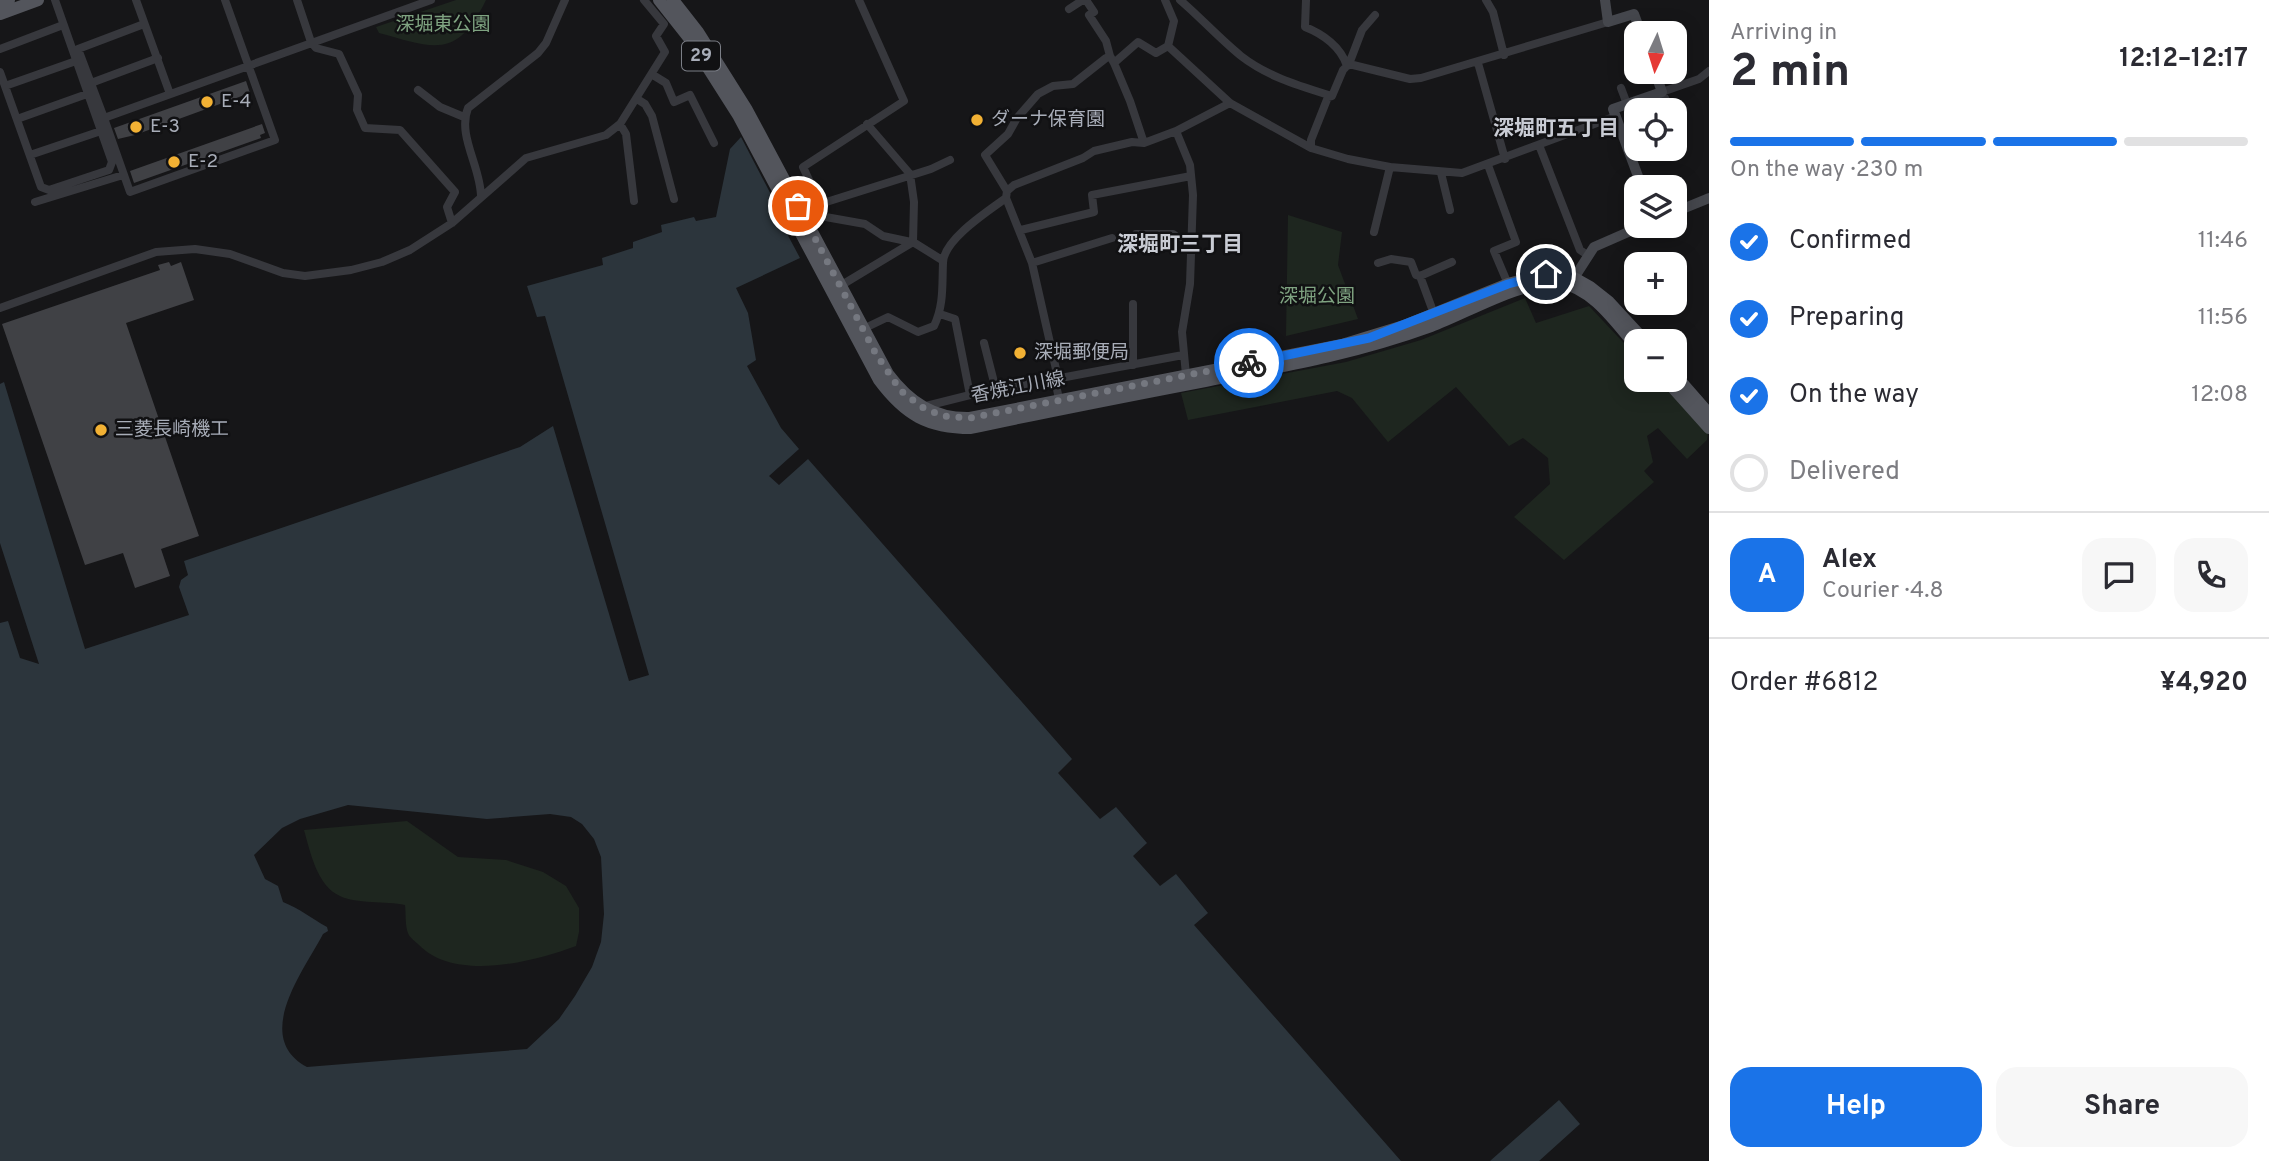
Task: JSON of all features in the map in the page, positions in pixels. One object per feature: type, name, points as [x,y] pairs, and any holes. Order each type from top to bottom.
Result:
[{"type":"main road","points":[[0,3],[9,0]]},
{"type":"main road","points":[[0,13],[38,0]]},
{"type":"main road","name":"29","points":[[659,0],[742,112]]},
{"type":"main road","name":"29","points":[[673,0],[698,32],[769,162],[866,359],[893,398],[912,405]]},
{"type":"main road","points":[[1605,0],[1608,22],[1634,14],[1637,21]]},
{"type":"main road","points":[[1644,98],[1662,92],[1659,84]]},
{"type":"main road","points":[[1624,105],[1613,108],[1638,175]]},
{"type":"main road","name":"29","points":[[769,162],[810,229],[888,374],[912,405]]},
{"type":"main road","points":[[1687,207],[1709,198]]},
{"type":"main road","points":[[1624,234],[1584,253],[1574,278],[1609,302],[1634,329]]},
{"type":"main road","name":"香焼江川線","points":[[955,423],[1059,396],[1124,387],[1342,345],[1508,284],[1546,274],[1574,278]]},
{"type":"main road","name":"香焼江川線","points":[[912,405],[971,428],[1344,354],[1427,327],[1520,289],[1549,283],[1567,285],[1586,295],[1603,308],[1624,332]]},
{"type":"main road","points":[[1687,389],[1709,414]]},
{"type":"main road","points":[[1677,392],[1709,428]]},
{"type":"street","points":[[0,72],[41,187],[49,190],[109,170],[112,162],[55,0]]},
{"type":"street","points":[[136,0],[170,94]]},
{"type":"street","points":[[144,24],[79,49],[130,192],[275,140],[225,0]]},
{"type":"street","points":[[298,0],[311,42],[316,48],[339,54],[358,95],[357,110],[365,128],[400,130],[455,192],[447,207],[452,223]]},
{"type":"street","points":[[104,118],[431,0]]},
{"type":"street","points":[[481,197],[478,170],[466,136],[464,117],[472,102],[546,43],[565,0]]},
{"type":"street","points":[[0,308],[156,252],[195,249],[230,254],[283,273],[305,276],[351,271],[411,250],[452,223],[526,158],[606,135],[620,124],[665,52],[656,36],[664,23],[644,0]]},
{"type":"street","points":[[810,229],[820,216],[820,204],[803,167],[904,100],[859,0]]},
{"type":"street","points":[[1069,9],[1084,0],[1094,12],[1088,15],[1106,41],[1144,143]]},
{"type":"street","points":[[1059,396],[1055,380],[1058,378],[1032,263],[1006,195],[985,155],[1008,134],[1033,98],[1053,86],[1073,84],[1138,43],[1156,53],[1168,46],[1174,20],[1165,0]]},
{"type":"street","points":[[1180,0],[1258,67],[1284,80],[1332,96]]},
{"type":"street","points":[[1306,0],[1305,27],[1317,32],[1343,54],[1348,65]]},
{"type":"street","points":[[1486,0],[1493,12],[1504,55]]},
{"type":"street","points":[[1311,148],[1328,97],[1332,96],[1348,65],[1362,30],[1375,15]]},
{"type":"street","points":[[1348,65],[1410,79],[1478,63],[1608,22]]},
{"type":"street","points":[[0,49],[63,25]]},
{"type":"street","points":[[1168,46],[1230,103],[1311,148],[1329,155],[1390,167],[1462,173],[1616,116]]},
{"type":"street","points":[[91,83],[158,58]]},
{"type":"street","points":[[5,86],[76,61]]},
{"type":"street","points":[[1478,63],[1505,159]]},
{"type":"street","points":[[1665,98],[1662,92],[1699,79],[1709,71]]},
{"type":"street","points":[[653,75],[666,83],[674,102],[690,95],[714,143]]},
{"type":"street","points":[[1621,88],[1625,98]]},
{"type":"street","points":[[418,89],[440,107],[464,117]]},
{"type":"street","points":[[17,119],[87,94]]},
{"type":"street","points":[[637,99],[645,104],[652,116],[674,199]]},
{"type":"street","points":[[863,329],[888,317],[918,332],[933,326],[940,314],[944,281],[942,260],[957,237],[1014,186],[1094,151],[1132,142],[1144,143],[1176,131],[1230,103]]},
{"type":"street","points":[[620,124],[626,135],[634,201]]},
{"type":"street","points":[[867,124],[910,174],[914,202],[912,242]]},
{"type":"street","points":[[30,155],[101,131]]},
{"type":"street","points":[[1176,131],[1191,176],[1190,285],[1182,332],[1185,375]]},
{"type":"street","points":[[1538,145],[1574,237],[1584,253]]},
{"type":"street","points":[[820,204],[931,169],[950,159]]},
{"type":"street","points":[[1488,165],[1516,242],[1494,251],[1508,284]]},
{"type":"street","points":[[1374,232],[1390,167]]},
{"type":"street","points":[[1441,173],[1450,210]]},
{"type":"street","points":[[35,202],[123,174]]},
{"type":"street","points":[[1021,230],[1094,212],[1092,195],[1191,176]]},
{"type":"street","points":[[820,216],[865,224],[883,236],[912,242],[942,260]]},
{"type":"street","points":[[1136,234],[1191,237]]},
{"type":"street","points":[[1032,263],[1112,238]]},
{"type":"street","points":[[841,286],[912,242]]},
{"type":"street","points":[[1378,263],[1391,259],[1411,262],[1416,275],[1420,276],[1433,311]]},
{"type":"street","points":[[1420,276],[1452,262]]},
{"type":"street","points":[[1133,304],[1133,365]]},
{"type":"street","points":[[940,314],[955,319],[970,395]]},
{"type":"street","points":[[984,343],[996,390]]},
{"type":"street","points":[[912,405],[1183,355]]},
{"type":"street","points":[[1121,368],[1124,387]]},
{"type":"green space","name":"深堀東公園","points":[[456,0],[486,0],[465,33],[454,41],[442,45],[415,43],[379,33],[376,27]]},
{"type":"green space","name":"深堀公園","points":[[1288,215],[1342,232],[1338,265],[1358,319],[1286,336]]},
{"type":"green space","points":[[1525,298],[1536,323],[1589,306],[1624,343],[1624,392],[1670,392],[1708,433],[1707,440],[1687,459],[1658,428],[1647,436],[1653,462],[1644,471],[1654,482],[1564,560],[1514,517],[1550,484],[1548,458],[1523,438],[1509,446],[1456,387],[1388,442],[1352,398],[1337,391],[1188,420],[1181,393],[1346,362],[1421,340]]},
{"type":"green space","points":[[407,821],[458,857],[506,860],[543,872],[566,886],[579,908],[576,946],[538,958],[495,965],[473,966],[434,956],[409,935],[405,905],[347,899],[332,891],[320,876],[304,830]]},
{"type":"shaded area","points":[[741,137],[779,210],[776,213],[800,258],[736,288],[748,313],[756,360],[747,366],[781,428],[799,449],[769,476],[779,485],[808,459],[1072,759],[1058,773],[1100,819],[1116,807],[1147,843],[1133,856],[1160,886],[1176,874],[1208,913],[1194,925],[1401,1161],[0,1161],[0,623],[8,621],[20,658],[39,664],[0,543],[0,384],[4,382],[85,649],[189,615],[179,587],[181,580],[188,575],[184,561],[520,447],[553,426],[629,681],[649,675],[545,316],[537,317],[527,286],[603,265],[602,258],[633,248],[633,242],[662,232],[661,225],[694,217],[696,221],[716,217],[730,149]],"holes":[[[348,805],[487,819],[550,814],[571,817],[582,824],[594,839],[601,857],[604,914],[601,942],[592,967],[559,1019],[527,1049],[307,1067],[291,1054],[283,1039],[283,1022],[295,985],[323,934],[328,931],[327,927],[283,902],[278,886],[265,879],[254,855],[282,828],[300,819]]]},
{"type":"shaded area","points":[[1559,1100],[1580,1124],[1539,1161],[1490,1161]]},
{"type":"building","points":[[246,81],[250,93],[118,139],[114,128]]},
{"type":"building","name":"E-2","points":[[262,124],[265,133],[260,135],[261,138],[134,183],[130,171]]},
{"type":"building","name":"三菱長崎機工","points":[[169,262],[171,266],[181,262],[194,300],[126,323],[199,536],[161,549],[170,576],[135,588],[123,553],[85,565],[2,324],[160,270],[158,265]]},
{"type":"way so far","points":[[798,206],[888,374],[910,399],[942,416],[970,418],[1249,363]]},
{"type":"place","name":"E-4","points":[[207,102]]},
{"type":"place","name":"ダーナ保育園","points":[[977,120]]},
{"type":"place","name":"E-3","points":[[136,127]]},
{"type":"place","name":"E-2","points":[[174,162]]},
{"type":"place","name":"深堀郵便局","points":[[1020,353]]},
{"type":"place","name":"三菱長崎機工","points":[[101,430]]},
{"type":"district","name":"深堀町五丁目","points":[[1556,129]]},
{"type":"district","name":"深堀町三丁目","points":[[1180,245]]},
{"type":"route","points":[[1249,363],[1369,338],[1508,284],[1546,274]]}]
